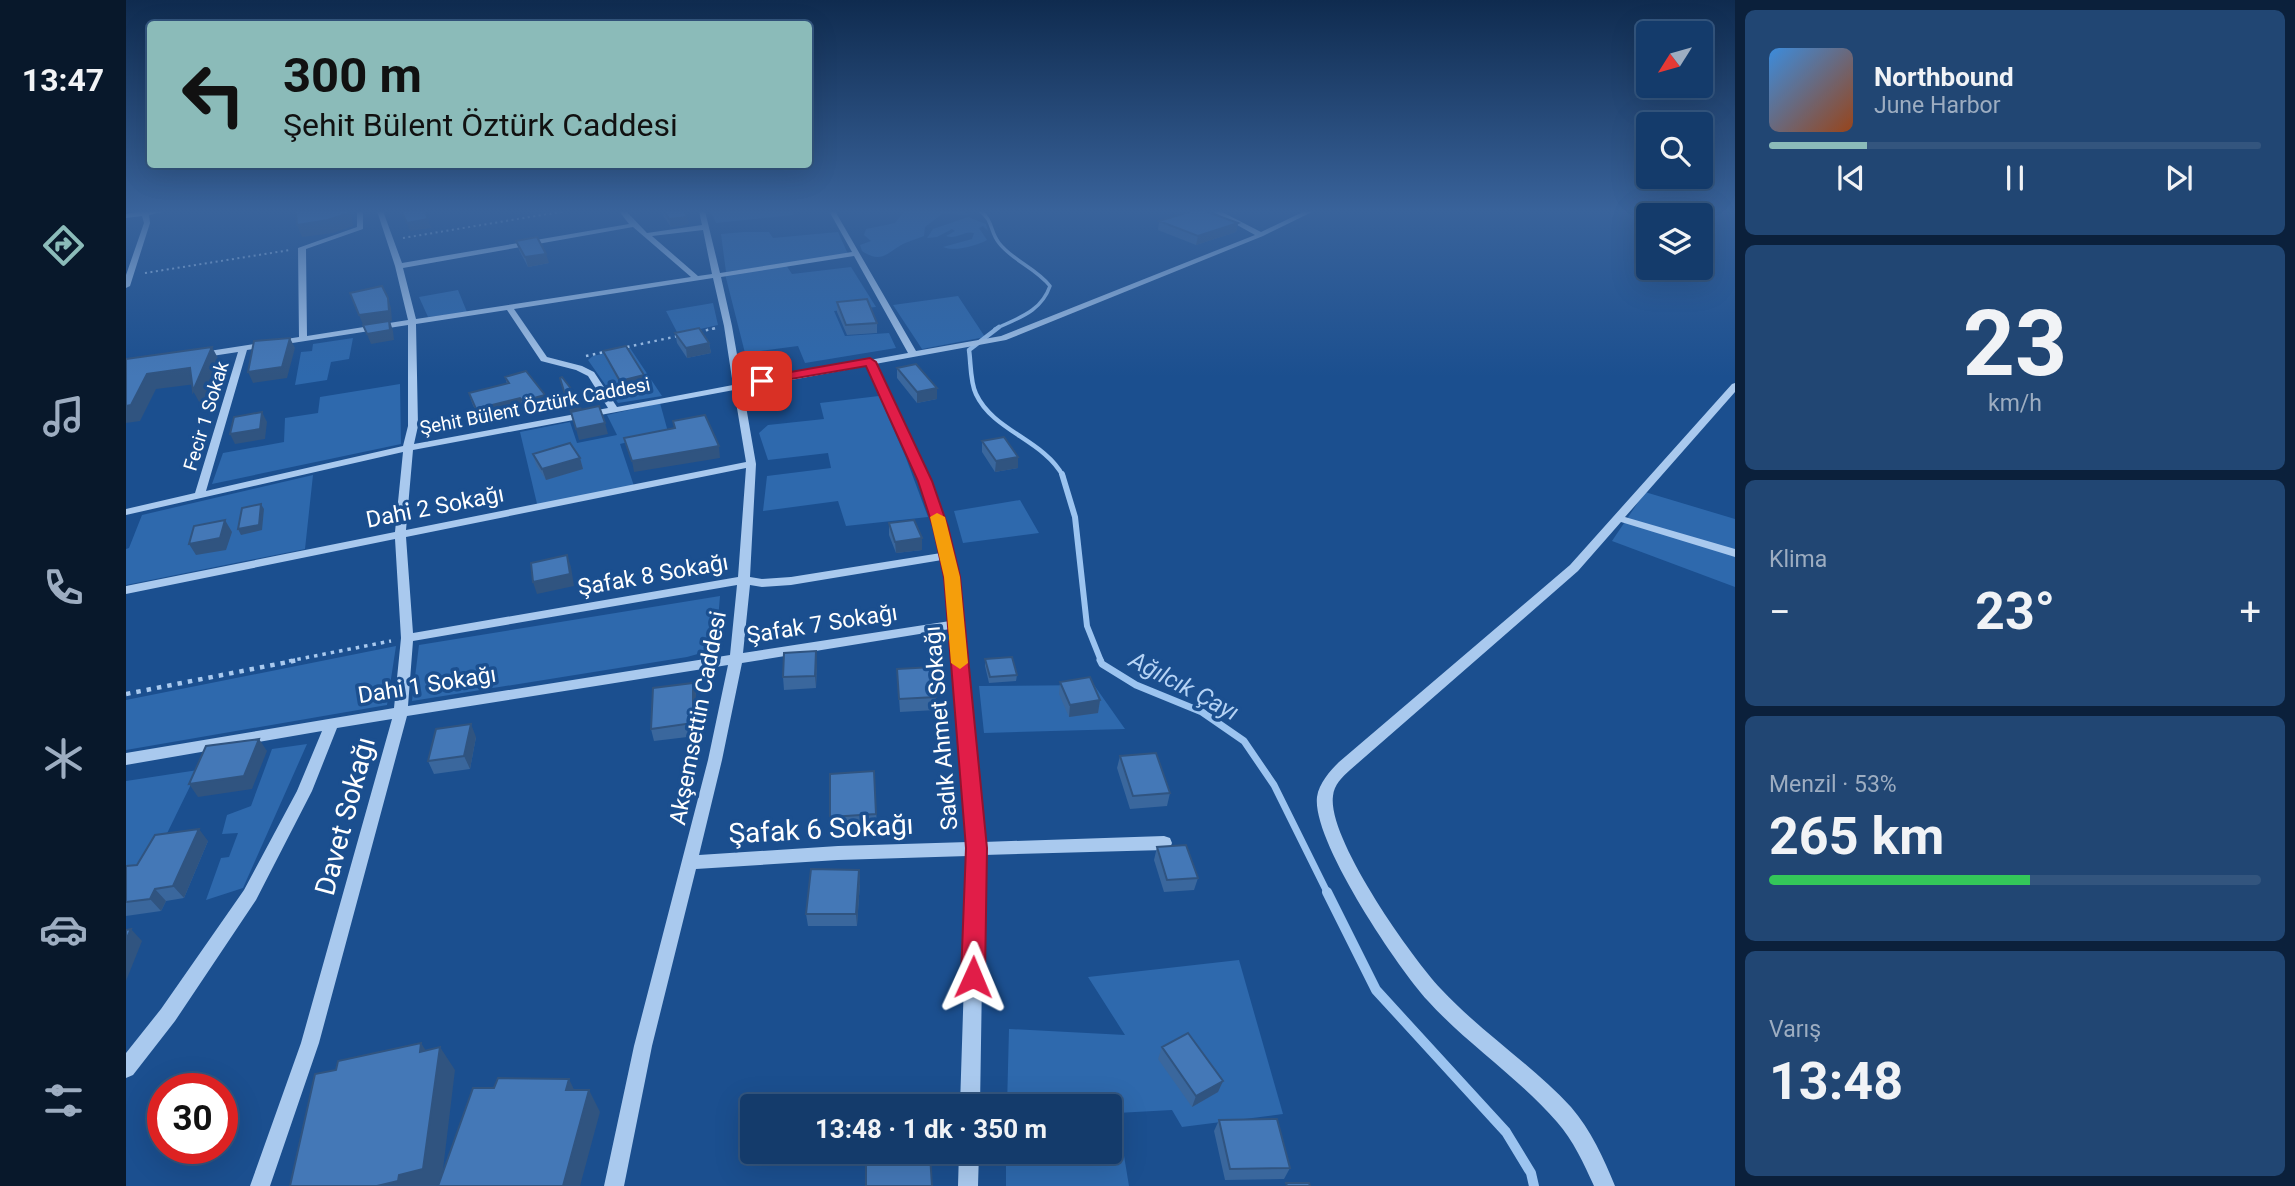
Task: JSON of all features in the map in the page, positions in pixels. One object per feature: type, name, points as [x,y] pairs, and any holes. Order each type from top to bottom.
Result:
[{"type":"street","points":[[302,266],[303,338]]},
{"type":"street","name":"Davet Sokağı","points":[[260,1186],[310,1043],[401,712],[407,638],[400,536],[408,448],[413,426],[412,321],[399,266]]},
{"type":"street","points":[[683,266],[695,277]]},
{"type":"street","name":"Akşemsettin Caddesi","points":[[614,1186],[643,1046],[691,862],[736,658],[751,464],[728,326],[714,266]]},
{"type":"street","points":[[192,356],[412,321],[510,309],[769,266]]},
{"type":"street","points":[[863,266],[913,354]]},
{"type":"street","points":[[953,346],[993,340],[1048,322],[1184,266]]},
{"type":"street","points":[[510,309],[544,359],[592,374],[613,408]]},
{"type":"street","name":"Şehit Bülent Öztürk Caddesi","points":[[126,512],[408,448],[953,346]]},
{"type":"street","name":"Fecir 1 Sokak","points":[[200,494],[244,347]]},
{"type":"street","name":"Sadık Ahmet Sokağı","points":[[870,362],[925,481],[948,555],[976,848],[970,1094]]},
{"type":"street","points":[[1605,1186],[1592,1158],[1561,1112],[1464,1024],[1407,962],[1367,900],[1342,854],[1328,818],[1325,797],[1334,777],[1361,751],[1574,568],[1735,386]]},
{"type":"street","name":"Dahi 2 Sokağı","points":[[126,590],[751,464]]},
{"type":"street","points":[[1618,518],[1735,553]]},
{"type":"street","name":"Şafak 8 Sokağı","points":[[407,638],[744,580],[762,583],[791,581],[948,555]]},
{"type":"street","name":"Şafak 7 Sokağı","points":[[736,658],[956,624]]},
{"type":"street","name":"Dahi 1 Sokağı","points":[[126,759],[736,658]]},
{"type":"street","points":[[126,1069],[169,1015],[250,895],[304,791],[332,724]]},
{"type":"street","name":"Şafak 6 Sokağı","points":[[691,862],[976,848],[1164,843]]},
{"type":"street","points":[[968,1186],[969,1164]]},
{"type":"path","points":[[127,279],[198,266]]},
{"type":"path","points":[[572,366],[584,357],[598,352],[728,326]]},
{"type":"path","points":[[126,694],[407,638]]},
{"type":"shaded area","points":[[725,266],[764,266],[726,272]]},
{"type":"shaded area","points":[[777,266],[787,266],[792,274],[851,267],[876,307],[834,311],[845,336],[889,333],[896,348],[805,363],[798,346],[745,353],[725,274]]},
{"type":"shaded area","points":[[458,290],[467,312],[428,317],[419,297]]},
{"type":"shaded area","points":[[958,296],[985,337],[922,349],[893,305]]},
{"type":"shaded area","points":[[713,303],[718,325],[678,334],[666,311]]},
{"type":"shaded area","points":[[353,338],[349,359],[331,362],[327,380],[295,385],[301,352],[312,351],[313,344]]},
{"type":"shaded area","points":[[630,348],[662,396],[618,403],[588,360],[593,356]]},
{"type":"shaded area","points":[[400,384],[401,444],[212,484],[223,453],[284,442],[285,418],[318,413],[320,397]]},
{"type":"shaded area","points":[[879,396],[928,517],[846,526],[838,501],[763,511],[767,476],[831,468],[828,453],[768,460],[759,433],[768,425],[824,419],[820,403]]},
{"type":"shaded area","points":[[660,403],[668,432],[620,444],[635,489],[538,508],[520,432],[570,422],[577,443],[617,435],[607,415]]},
{"type":"shaded area","points":[[313,475],[305,549],[126,585],[126,549],[129,548],[142,515]]},
{"type":"shaded area","points":[[1645,492],[1735,519],[1735,587],[1612,541]]},
{"type":"shaded area","points":[[1020,500],[1039,533],[963,543],[954,511]]},
{"type":"shaded area","points":[[720,596],[716,644],[705,652],[412,701],[419,645]]},
{"type":"shaded area","points":[[396,646],[387,705],[126,750],[126,700]]},
{"type":"shaded area","points":[[1094,685],[1125,729],[984,733],[979,686]]},
{"type":"shaded area","points":[[307,744],[243,888],[206,900],[221,858],[229,857],[238,833],[222,834],[227,815],[251,806],[272,749]]},
{"type":"shaded area","points":[[198,770],[152,864],[126,868],[126,781]]},
{"type":"shaded area","points":[[1239,960],[1283,1114],[1182,1127],[1172,1110],[1122,1113],[1122,1094],[1007,1094],[1009,1029],[1125,1035],[1088,977]]},
{"type":"shaded area","points":[[1122,1143],[1129,1186],[1006,1186],[1006,1164],[1122,1164]]},
{"type":"building","points":[[382,286],[388,298],[389,311],[359,315],[350,293]]},
{"type":"building","points":[[867,299],[877,323],[846,325],[837,302]]},
{"type":"building","points":[[389,321],[390,330],[367,334],[363,325]]},
{"type":"building","points":[[699,328],[709,343],[686,348],[675,333]]},
{"type":"building","points":[[290,338],[282,367],[248,372],[254,341]]},
{"type":"building","points":[[626,346],[644,375],[620,381],[603,351]]},
{"type":"building","points":[[212,347],[193,391],[190,368],[147,374],[131,405],[126,406],[126,359]]},
{"type":"building","points":[[916,364],[937,388],[917,392],[897,368]]},
{"type":"building","points":[[526,371],[545,395],[476,409],[469,393],[509,383],[505,377]]},
{"type":"building","points":[[562,377],[579,399],[567,401],[560,378]]},
{"type":"building","points":[[599,406],[605,423],[576,429],[571,412]]},
{"type":"building","points":[[262,412],[260,429],[230,434],[234,417]]},
{"type":"building","points":[[705,415],[719,446],[632,461],[624,438],[675,428],[673,421]]},
{"type":"building","points":[[1004,437],[1018,457],[996,461],[982,441]]},
{"type":"building","points":[[570,443],[580,458],[542,469],[533,454]]},
{"type":"building","points":[[261,504],[259,525],[238,529],[242,508]]},
{"type":"building","points":[[225,520],[220,538],[189,544],[194,526]]},
{"type":"building","points":[[914,520],[922,538],[895,542],[889,523]]},
{"type":"building","points":[[567,555],[570,574],[533,582],[531,563]]},
{"type":"building","points":[[816,651],[815,676],[783,677],[784,653]]},
{"type":"building","points":[[1012,657],[1017,675],[990,677],[985,659]]},
{"type":"building","points":[[933,667],[936,697],[899,699],[897,669]]},
{"type":"building","points":[[1090,677],[1100,700],[1070,705],[1060,682]]},
{"type":"building","points":[[693,683],[693,723],[651,729],[653,688]]},
{"type":"building","points":[[471,724],[464,756],[428,761],[436,729]]},
{"type":"building","points":[[259,739],[244,776],[189,784],[206,746]]},
{"type":"building","points":[[1156,753],[1170,793],[1133,796],[1120,756]]},
{"type":"building","points":[[874,771],[876,814],[830,817],[830,774]]},
{"type":"building","points":[[199,829],[173,886],[155,889],[150,899],[126,902],[126,866],[137,865],[155,835]]},
{"type":"building","points":[[1186,845],[1198,878],[1167,880],[1157,847]]},
{"type":"building","points":[[811,869],[859,870],[856,914],[806,914]]},
{"type":"building","points":[[1188,1033],[1223,1081],[1196,1096],[1162,1047]]},
{"type":"building","points":[[421,1043],[420,1052],[440,1047],[423,1169],[399,1175],[398,1181],[377,1186],[290,1186],[315,1074],[336,1070],[338,1061]]},
{"type":"building","points":[[498,1078],[569,1079],[566,1090],[589,1090],[563,1186],[438,1186],[473,1088],[494,1088]]},
{"type":"building","points":[[1277,1119],[1290,1168],[1230,1169],[1219,1120]]},
{"type":"building","points":[[866,1164],[931,1164],[932,1186],[866,1186]]},
{"type":"building","points":[[1286,1183],[1309,1183],[1310,1186],[1287,1186]]},
{"type":"waterway","name":"Ağılcık Çayı","points":[[999,327],[1035,308],[1046,295],[1050,286],[1027,266]]},
{"type":"waterway","name":"Ağılcık Çayı","points":[[995,329],[999,327]]},
{"type":"waterway","name":"Ağılcık Çayı","points":[[999,327],[969,350],[976,394],[994,417],[1044,453],[1062,475]]},
{"type":"waterway","name":"Ağılcık Çayı","points":[[1062,475],[1075,517],[1087,626],[1101,661]]},
{"type":"waterway","name":"Ağılcık Çayı","points":[[1100,660],[1102,664],[1136,685],[1202,712],[1244,741],[1274,785],[1328,894]]},
{"type":"waterway","name":"Ağılcık Çayı","points":[[1328,894],[1376,990],[1506,1132],[1531,1173],[1534,1186]]},
{"type":"slow traffic","points":[[937,517],[952,577],[960,663]]},
{"type":"route","points":[[762,381],[870,362],[925,481],[941,527],[952,577],[976,848],[973,977]]}]
